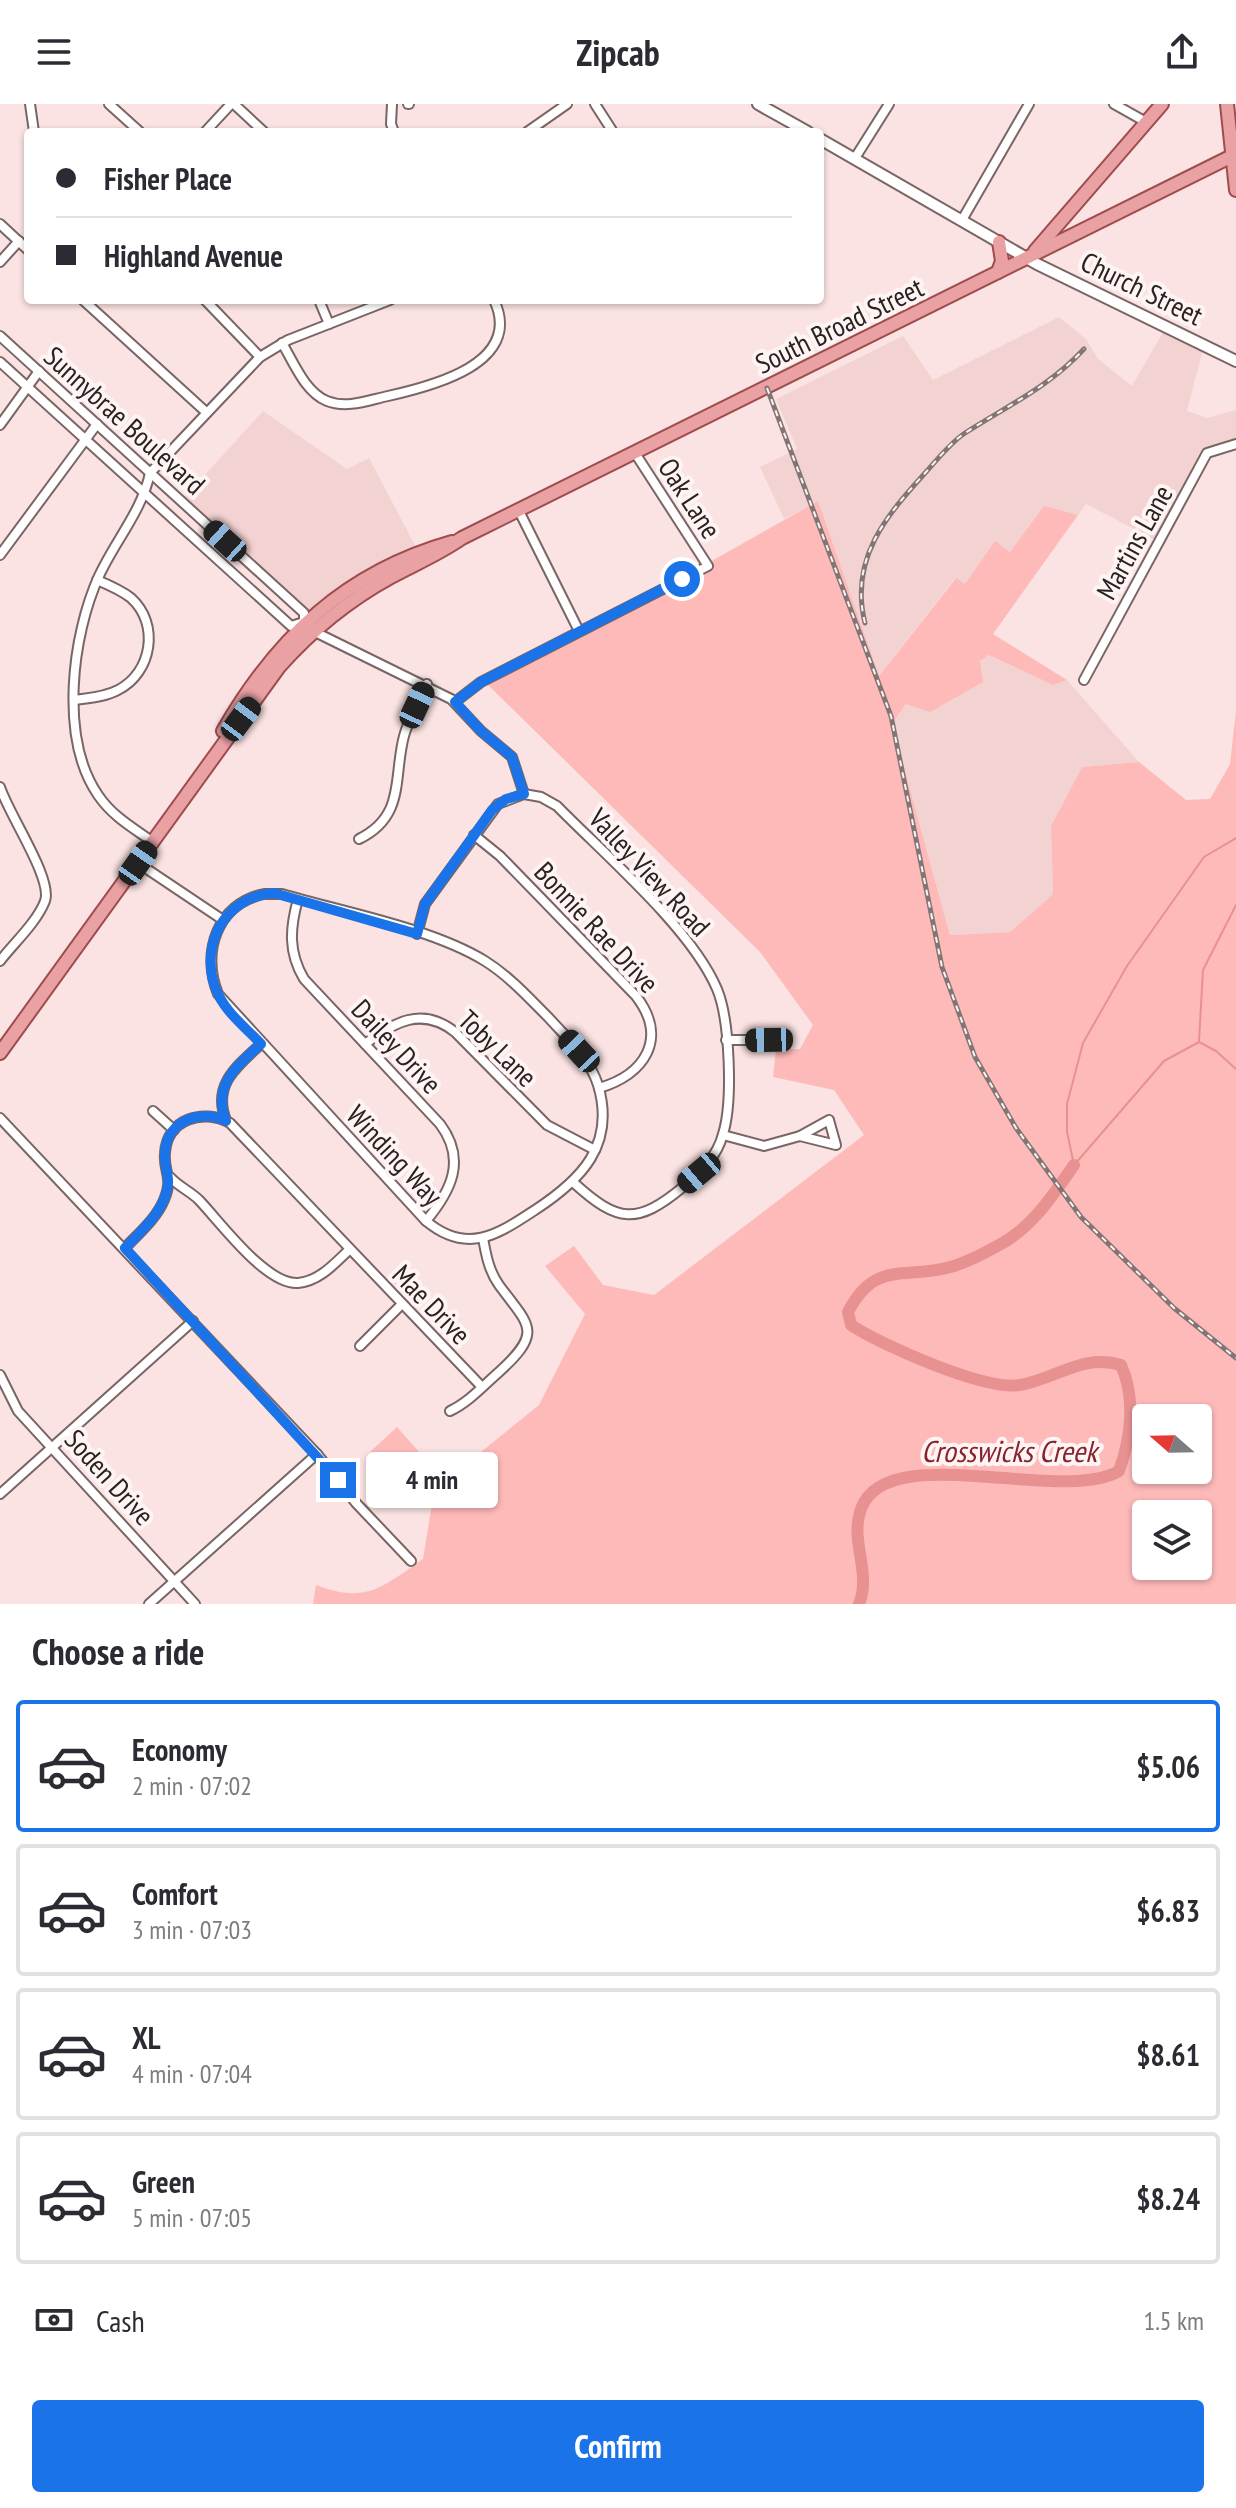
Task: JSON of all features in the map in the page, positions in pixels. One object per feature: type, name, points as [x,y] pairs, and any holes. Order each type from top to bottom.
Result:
[{"type":"main road","points":[[1027,258],[1065,219],[1162,104]]},
{"type":"main road","points":[[1227,104],[1236,190]]},
{"type":"main road","name":"South Broad Street","points":[[1,1048],[153,842],[252,683],[308,626],[384,574],[519,511],[1234,155]]},
{"type":"main road","points":[[1065,219],[1074,225],[1100,223]]},
{"type":"main road","points":[[998,272],[1002,261],[999,242]]},
{"type":"street","points":[[30,104],[33,128]]},
{"type":"street","points":[[109,104],[136,128]]},
{"type":"street","points":[[209,128],[232,104],[259,128]]},
{"type":"street","points":[[392,104],[392,128]]},
{"type":"street","points":[[533,128],[567,104]]},
{"type":"street","points":[[595,104],[610,128]]},
{"type":"street","points":[[758,104],[801,128]]},
{"type":"street","points":[[855,158],[889,104]]},
{"type":"street","points":[[962,220],[1029,104]]},
{"type":"street","points":[[1114,104],[1146,122]]},
{"type":"street","name":"Church Street","points":[[824,141],[1027,258],[1236,361]]},
{"type":"street","points":[[0,224],[24,246]]},
{"type":"street","points":[[0,262],[19,241]]},
{"type":"street","points":[[87,304],[206,412]]},
{"type":"street","points":[[209,304],[260,357]]},
{"type":"street","points":[[321,304],[329,324]]},
{"type":"street","points":[[153,842],[113,813],[95,790],[82,758],[75,700],[80,637],[97,580],[145,494],[150,473],[260,357],[282,343],[380,304]]},
{"type":"street","points":[[282,343],[314,392],[328,401],[353,404],[435,384],[478,362],[499,338],[500,315],[496,304]]},
{"type":"street","name":"Sunnybrae Boulevard","points":[[0,336],[304,613],[308,626],[291,626],[0,362]]},
{"type":"street","points":[[0,425],[39,371]]},
{"type":"street","points":[[0,555],[97,424]]},
{"type":"street","name":"Martins Lane","points":[[1084,680],[1207,453],[1236,444]]},
{"type":"street","name":"Oak Lane","points":[[579,631],[708,566],[635,453]]},
{"type":"street","points":[[455,702],[481,682],[579,631],[519,511]]},
{"type":"street","points":[[75,700],[108,694],[126,685],[139,672],[147,655],[148,628],[140,610],[130,598],[97,580]]},
{"type":"street","points":[[308,626],[427,684],[455,702],[481,731],[512,757],[524,794],[498,804],[474,835],[425,904],[417,934]]},
{"type":"street","points":[[359,839],[375,831],[393,802],[403,738],[427,684]]},
{"type":"street","points":[[0,787],[14,823],[47,884],[42,906],[0,961]]},
{"type":"street","name":"Valley View Road","points":[[524,794],[541,797],[557,806],[688,940],[718,991],[726,1040],[727,1109],[723,1135],[715,1154],[699,1173],[658,1207],[643,1215],[625,1215],[605,1208],[574,1183]]},
{"type":"street","name":"Bonnie Rae Drive","points":[[474,835],[511,867],[636,996],[647,1013],[650,1040],[645,1058],[626,1078],[599,1088]]},
{"type":"street","points":[[138,863],[223,920],[236,905],[255,896],[274,893],[417,934],[470,953],[513,982],[579,1051],[599,1088],[602,1123],[595,1150],[574,1183],[499,1233],[483,1238],[492,1273],[520,1309],[527,1330],[519,1353],[450,1411]]},
{"type":"street","name":"Dailey Drive","points":[[298,899],[290,937],[298,969],[440,1124],[451,1142],[455,1162],[452,1185],[426,1221]]},
{"type":"street","name":"Winding Way","points":[[223,920],[211,953],[213,983],[223,1004],[426,1221],[452,1236],[483,1238]]},
{"type":"street","points":[[0,942],[8,951]]},
{"type":"street","name":"Toby Lane","points":[[365,1044],[399,1021],[418,1017],[437,1021],[455,1032],[547,1125],[595,1150]]},
{"type":"street","points":[[726,1040],[769,1040]]},
{"type":"street","points":[[125,1248],[159,1210],[170,1177],[165,1152],[174,1130],[194,1116],[210,1115],[226,1121],[222,1096],[227,1079],[261,1044]]},
{"type":"street","points":[[153,1111],[174,1130]]},
{"type":"street","points":[[0,1118],[317,1454],[356,1503],[411,1561]]},
{"type":"street","name":"Mae Drive","points":[[226,1121],[482,1387]]},
{"type":"street","points":[[723,1135],[764,1146],[800,1136]]},
{"type":"street","points":[[170,1177],[200,1201],[269,1273],[284,1281],[301,1283],[316,1278],[350,1249]]},
{"type":"street","points":[[360,1346],[402,1304]]},
{"type":"street","points":[[0,1494],[193,1321]]},
{"type":"street","name":"Soden Drive","points":[[0,1375],[18,1411],[195,1604]]},
{"type":"street","points":[[149,1604],[317,1454]]},
{"type":"shaded area","points":[[1059,317],[1086,339],[1098,359],[1132,386],[1166,327],[1204,345],[1187,411],[1207,418],[1236,410],[1236,444],[1211,450],[1159,542],[1086,504],[1078,515],[1044,507],[1010,553],[965,584],[955,578],[878,677],[818,502],[784,519],[760,467],[797,449],[776,399],[903,336],[933,380]]},
{"type":"shaded area","points":[[263,411],[347,469],[369,458],[419,553],[304,622],[304,613],[181,501]]},
{"type":"shaded area","points":[[818,501],[879,676],[956,578],[965,584],[995,541],[1010,552],[1044,506],[1078,515],[993,634],[1067,680],[1053,685],[989,655],[980,661],[983,682],[930,712],[906,704],[892,724],[950,935],[1010,932],[1053,894],[1051,826],[1082,767],[1139,762],[1186,800],[1210,799],[1230,764],[1236,711],[1236,1604],[313,1604],[316,1585],[333,1591],[361,1593],[384,1585],[423,1559],[436,1480],[370,1452],[397,1427],[445,1481],[539,1405],[585,1314],[545,1266],[574,1246],[603,1285],[654,1295],[864,1135],[834,1090],[773,1077],[776,1050],[800,1049],[813,1025],[760,952],[483,680],[669,585]]},
{"type":"shaded area","points":[[990,655],[1053,685],[1067,680],[1139,762],[1082,767],[1051,826],[1053,894],[1010,932],[950,935],[892,724],[906,704]]},
{"type":"waterway","points":[[1074,1165],[1067,1132],[1067,1104],[1083,1043],[1127,966],[1204,857],[1236,838]]},
{"type":"waterway","points":[[1199,1041],[1203,970],[1236,905]]},
{"type":"waterway","name":"Crosswicks Creek","points":[[1075,1164],[1164,1061],[1199,1042],[1216,1051],[1236,1069]]},
{"type":"waterway","name":"Crosswicks Creek","points":[[859,1604],[863,1580],[858,1521],[861,1509],[877,1488],[904,1478],[938,1475],[1058,1481],[1092,1479],[1119,1471],[1130,1418],[1129,1391],[1121,1365],[1107,1362],[1082,1364],[1020,1385],[983,1381],[885,1344],[851,1325],[848,1312],[859,1295],[881,1278],[954,1266],[1011,1238],[1041,1210],[1074,1165]]},
{"type":"railway","points":[[865,623],[861,600],[867,559],[874,540],[897,505],[960,437],[1042,385],[1084,349]]},
{"type":"railway","points":[[767,388],[891,716],[942,967],[975,1057],[1016,1128],[1081,1217],[1174,1308],[1236,1358]]},
{"type":"route","points":[[338,1480],[125,1248],[152,1220],[164,1202],[170,1177],[165,1161],[169,1137],[179,1124],[194,1116],[210,1115],[226,1121],[222,1096],[227,1079],[232,1070],[261,1044],[223,1004],[213,983],[210,963],[215,934],[236,905],[255,896],[274,893],[417,934],[425,904],[492,810],[506,799],[524,794],[517,764],[512,757],[489,739],[455,702],[481,682],[682,579]]}]
